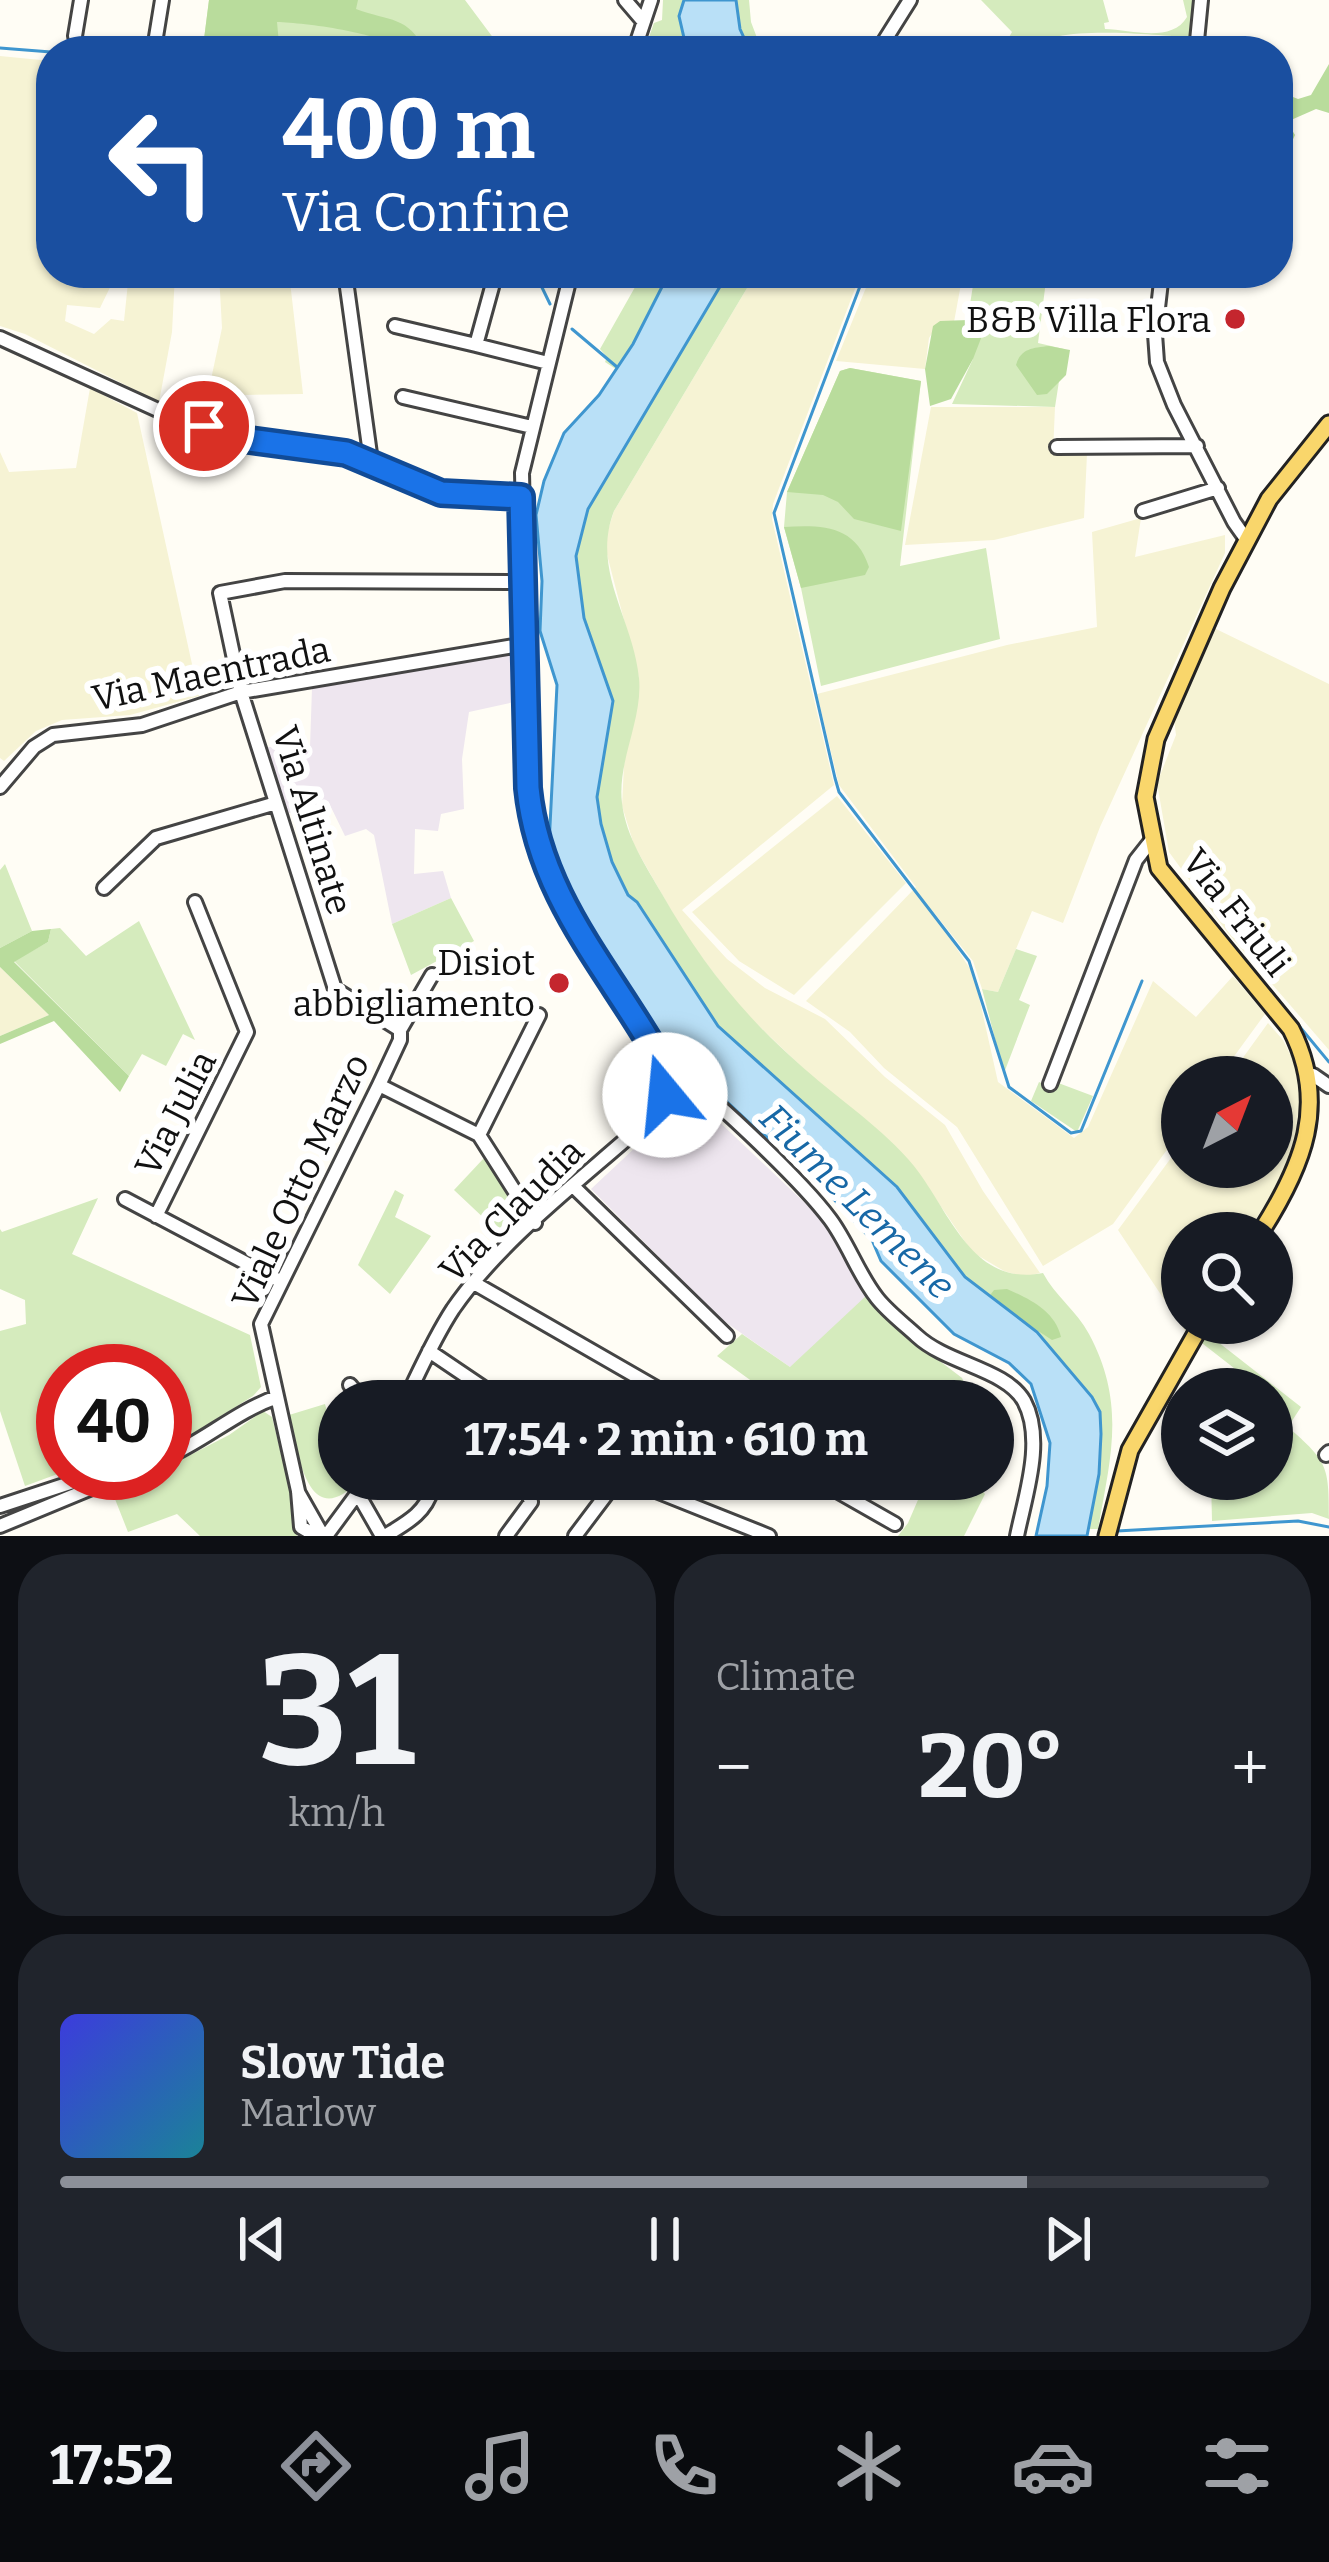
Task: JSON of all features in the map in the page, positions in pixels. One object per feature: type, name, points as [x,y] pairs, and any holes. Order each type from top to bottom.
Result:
[{"type":"main road","name":"Via Friuli","points":[[1272,1212],[1310,1146],[1315,1121],[1313,1075],[1291,1029],[1159,868],[1145,797],[1156,739],[1246,539],[1278,485],[1329,424]]},
{"type":"main road","points":[[1107,1533],[1130,1450],[1190,1344]]},
{"type":"street","points":[[75,36],[81,0]]},
{"type":"street","points":[[156,36],[162,0]]},
{"type":"street","points":[[625,0],[643,21]]},
{"type":"street","points":[[638,36],[651,0]]},
{"type":"street","points":[[887,36],[910,0]]},
{"type":"street","points":[[1197,36],[1201,0]]},
{"type":"street","points":[[347,288],[371,461]]},
{"type":"street","points":[[476,346],[492,288]]},
{"type":"street","points":[[567,288],[532,427],[521,497],[528,788],[539,853],[575,927],[662,1063],[818,1204],[877,1298],[921,1341],[953,1361],[1005,1379],[1016,1389],[1032,1427],[1030,1474],[1017,1536]]},
{"type":"street","points":[[1160,288],[1155,334],[1166,389],[1246,539]]},
{"type":"street","points":[[395,326],[548,363]]},
{"type":"street","points":[[0,338],[160,412],[249,440],[320,447],[371,461],[427,489],[521,497]]},
{"type":"street","points":[[404,397],[532,427]]},
{"type":"street","points":[[1057,447],[1197,446]]},
{"type":"street","points":[[1144,511],[1218,488]]},
{"type":"street","name":"Via Altinate","points":[[400,1030],[335,989],[242,692],[220,593],[285,581],[525,582]]},
{"type":"street","name":"Via Maentrada","points":[[0,787],[34,747],[53,735],[142,725],[242,692],[526,644]]},
{"type":"street","points":[[104,888],[156,838],[276,803]]},
{"type":"street","points":[[1050,1084],[1136,860],[1151,842]]},
{"type":"street","name":"Via Julia","points":[[156,1216],[247,1032],[195,902]]},
{"type":"street","name":"Viale Otto Marzo","points":[[322,1536],[301,1531],[298,1491],[261,1324],[379,1085],[400,1030],[433,975]]},
{"type":"street","points":[[479,1135],[539,1015]]},
{"type":"street","name":"Via Claudia","points":[[415,1380],[474,1283],[657,1110],[667,1087],[662,1063]]},
{"type":"street","points":[[1313,1075],[1329,1086]]},
{"type":"street","points":[[379,1085],[479,1135],[535,1223]]},
{"type":"street","points":[[574,1187],[727,1336]]},
{"type":"street","name":"Via Julia","points":[[124,1198],[280,1281]]},
{"type":"street","points":[[474,1283],[643,1380]]},
{"type":"street","points":[[429,1351],[472,1380]]},
{"type":"street","points":[[192,1446],[277,1396]]},
{"type":"street","name":"Viale Otto Marzo","points":[[298,1491],[322,1536]]},
{"type":"street","points":[[0,1506],[36,1494]]},
{"type":"street","points":[[0,1526],[63,1500]]},
{"type":"street","points":[[322,1536],[354,1500]]},
{"type":"street","points":[[362,1500],[384,1536],[416,1516],[428,1500]]},
{"type":"street","points":[[506,1536],[530,1500]]},
{"type":"street","points":[[575,1536],[605,1500]]},
{"type":"street","points":[[677,1500],[770,1536]]},
{"type":"street","points":[[853,1500],[895,1524]]},
{"type":"street","points":[[312,1512],[326,1516],[347,1511]]},
{"type":"shaded area","points":[[0,56],[36,60],[36,288],[110,288],[100,308],[67,305],[65,321],[94,334],[111,319],[124,321],[127,288],[174,288],[159,402],[0,326]]},
{"type":"shaded area","points":[[220,288],[291,288],[303,394],[240,395],[245,430],[204,412],[222,328]]},
{"type":"shaded area","points":[[747,288],[855,288],[773,504],[772,519],[834,785],[682,910],[727,959],[765,988],[825,1019],[885,1077],[945,1125],[983,1191],[1040,1273],[1024,1277],[1004,1271],[972,1252],[927,1186],[740,1008],[685,935],[634,845],[622,806],[639,678],[604,543],[614,511]]},
{"type":"shaded area","points":[[866,288],[960,288],[954,322],[940,321],[929,338],[925,369],[836,361]]},
{"type":"shaded area","points":[[90,388],[137,413],[199,696],[130,715],[62,720],[36,731],[4,761],[0,758],[0,452],[9,472],[76,468]]},
{"type":"shaded area","points":[[931,407],[1055,407],[1053,453],[1087,454],[1084,518],[994,540],[905,545]]},
{"type":"shaded area","points":[[1141,518],[1135,557],[1225,535],[1225,553],[1100,827],[1063,923],[1032,911],[998,992],[982,989],[973,961],[931,909],[974,975],[998,1082],[1074,1138],[1088,1127],[1153,981],[1196,1017],[1233,976],[1265,1014],[1234,1056],[1161,1056],[1161,1158],[1113,1224],[1043,1266],[957,1127],[884,1068],[850,1032],[806,1001],[916,887],[839,785],[817,694],[1097,627],[1092,532]]},
{"type":"shaded area","points":[[1214,628],[1329,684],[1329,1050],[1227,932],[1169,852],[1157,783],[1176,735],[1174,719]]},
{"type":"shaded area","points":[[515,653],[514,702],[469,712],[462,759],[464,809],[441,814],[438,831],[415,829],[414,874],[443,871],[451,898],[392,924],[374,835],[366,829],[345,836],[328,801],[286,814],[264,747],[310,747],[312,688]]},
{"type":"shaded area","points":[[837,796],[906,883],[794,995],[739,961],[692,912]]},
{"type":"shaded area","points":[[0,967],[49,1015],[0,1036]]},
{"type":"shaded area","points":[[1268,1023],[1291,1056],[1244,1056]]},
{"type":"shaded area","points":[[1293,1060],[1305,1101],[1303,1133],[1293,1156]]},
{"type":"shaded area","points":[[693,1097],[826,1223],[867,1295],[912,1340],[963,1380],[809,1380],[721,1319],[591,1189],[653,1131],[658,1134]]},
{"type":"shaded area","points":[[1161,1172],[1161,1188],[1276,1188],[1260,1212],[1161,1212],[1161,1295],[1118,1230]]},
{"type":"green space","points":[[209,0],[465,0],[492,36],[204,36]]},
{"type":"green space","points":[[209,0],[358,0],[356,9],[397,21],[416,36],[366,36],[277,22],[278,36],[204,36]]},
{"type":"green space","points":[[663,0],[749,0],[756,36],[649,36],[654,23],[662,20]]},
{"type":"green space","points":[[981,0],[1103,0],[1109,22],[1104,23],[1105,29],[1150,33],[1180,25],[1187,17],[1183,0],[1196,0],[1191,36],[1010,36],[1012,32]]},
{"type":"green space","points":[[1329,64],[1329,113],[1316,109],[1293,119],[1293,97],[1311,95]]},
{"type":"green space","points":[[635,288],[747,288],[614,511],[608,533],[610,574],[639,678],[621,787],[628,828],[691,941],[758,1025],[896,1146],[978,1255],[996,1268],[1017,1274],[1043,1273],[1084,1326],[1101,1359],[1112,1407],[1111,1453],[1098,1529],[1054,1529],[1057,1390],[604,914],[575,677],[543,533],[625,375],[605,362],[607,357],[600,349]]},
{"type":"green space","points":[[973,288],[1045,288],[1038,343],[1064,349],[1055,407],[952,404],[973,359],[967,323]]},
{"type":"green space","points":[[968,320],[985,328],[973,359],[951,399],[930,406],[925,369],[933,326],[940,321]]},
{"type":"green space","points":[[1049,346],[1070,350],[1066,375],[1047,394],[1037,395],[1016,365],[1024,352]]},
{"type":"green space","points":[[850,368],[921,381],[900,566],[986,548],[1000,639],[821,686],[784,527],[787,492],[840,371]]},
{"type":"green space","points":[[850,368],[921,381],[901,531],[854,519],[838,502],[823,495],[787,492],[840,371]]},
{"type":"green space","points":[[812,526],[846,535],[863,553],[869,567],[865,575],[801,588],[784,527]]},
{"type":"green space","points":[[5,864],[32,931],[0,948],[0,870]]},
{"type":"green space","points":[[451,898],[474,941],[411,975],[392,924]]},
{"type":"green space","points":[[139,921],[195,1040],[183,1034],[166,1066],[142,1054],[129,1076],[14,961],[48,942],[51,929],[60,928],[86,956]]},
{"type":"green space","points":[[51,929],[48,942],[14,962],[129,1076],[120,1092],[54,1021],[0,1044],[0,1036],[49,1015],[0,967],[0,948],[32,931]]},
{"type":"green space","points":[[1016,949],[1037,956],[1019,1000],[1030,1005],[1004,1073],[982,989],[998,992]]},
{"type":"green space","points":[[1053,1081],[1093,1096],[1077,1132],[1031,1101],[1039,1082],[1050,1087]]},
{"type":"green space","points":[[484,1158],[523,1220],[505,1238],[454,1190]]},
{"type":"green space","points":[[395,1190],[404,1195],[395,1217],[431,1236],[390,1294],[358,1265]]},
{"type":"green space","points":[[98,1198],[72,1254],[250,1335],[261,1387],[192,1434],[192,1344],[36,1344],[36,1482],[25,1486],[0,1411],[0,1331],[26,1324],[25,1300],[0,1289],[0,1229]]},
{"type":"green space","points":[[1007,1289],[1047,1313],[1061,1337],[1052,1340],[988,1298],[994,1290]]},
{"type":"green space","points":[[867,1295],[912,1340],[963,1380],[750,1380],[717,1356],[742,1334],[790,1367]]},
{"type":"green space","points":[[1203,1344],[1221,1344],[1251,1368],[1234,1368]]},
{"type":"green space","points":[[318,1406],[318,1494],[302,1467],[289,1415]]},
{"type":"green space","points":[[263,1411],[272,1417],[297,1536],[200,1536],[177,1514],[128,1532],[115,1500],[192,1500],[192,1454]]},
{"type":"green space","points":[[1293,1432],[1324,1466],[1329,1519],[1312,1513],[1212,1521],[1212,1500],[1293,1500]]},
{"type":"green space","points":[[918,1500],[982,1500],[964,1536],[898,1536]]},
{"type":"water","points":[[684,0],[736,0],[743,36],[684,36],[679,16]]},
{"type":"water","name":"Fiume Lemene","points":[[661,288],[719,288],[588,509],[576,556],[584,618],[613,701],[597,797],[612,862],[628,895],[718,1026],[897,1187],[965,1277],[1037,1332],[1092,1397],[1100,1412],[1101,1434],[1087,1536],[1036,1536],[1050,1443],[1031,1384],[1009,1363],[954,1334],[881,1261],[872,1240],[794,1157],[757,1130],[672,1050],[622,980],[549,846],[557,685],[540,631],[542,581],[536,515],[564,433],[599,395],[633,344]]},
{"type":"waterway","points":[[0,48],[36,51]]},
{"type":"waterway","points":[[542,288],[550,304]]},
{"type":"waterway","points":[[859,288],[774,513],[839,792],[969,961],[1009,1087],[1071,1133],[1081,1131],[1142,981]]},
{"type":"waterway","points":[[572,329],[617,367]]},
{"type":"waterway","points":[[1161,748],[1168,733]]},
{"type":"waterway","points":[[1237,951],[1329,1062]]},
{"type":"waterway","points":[[1117,1531],[1298,1521],[1329,1527]]},
{"type":"place","name":"B&B Villa Flora","points":[[1235,319]]},
{"type":"place","name":"Disiot abbigliamento","points":[[559,983]]},
{"type":"route","points":[[204,426],[249,440],[346,453],[441,493],[521,497],[528,788],[534,835],[554,890],[662,1063],[667,1074],[665,1095]]}]
